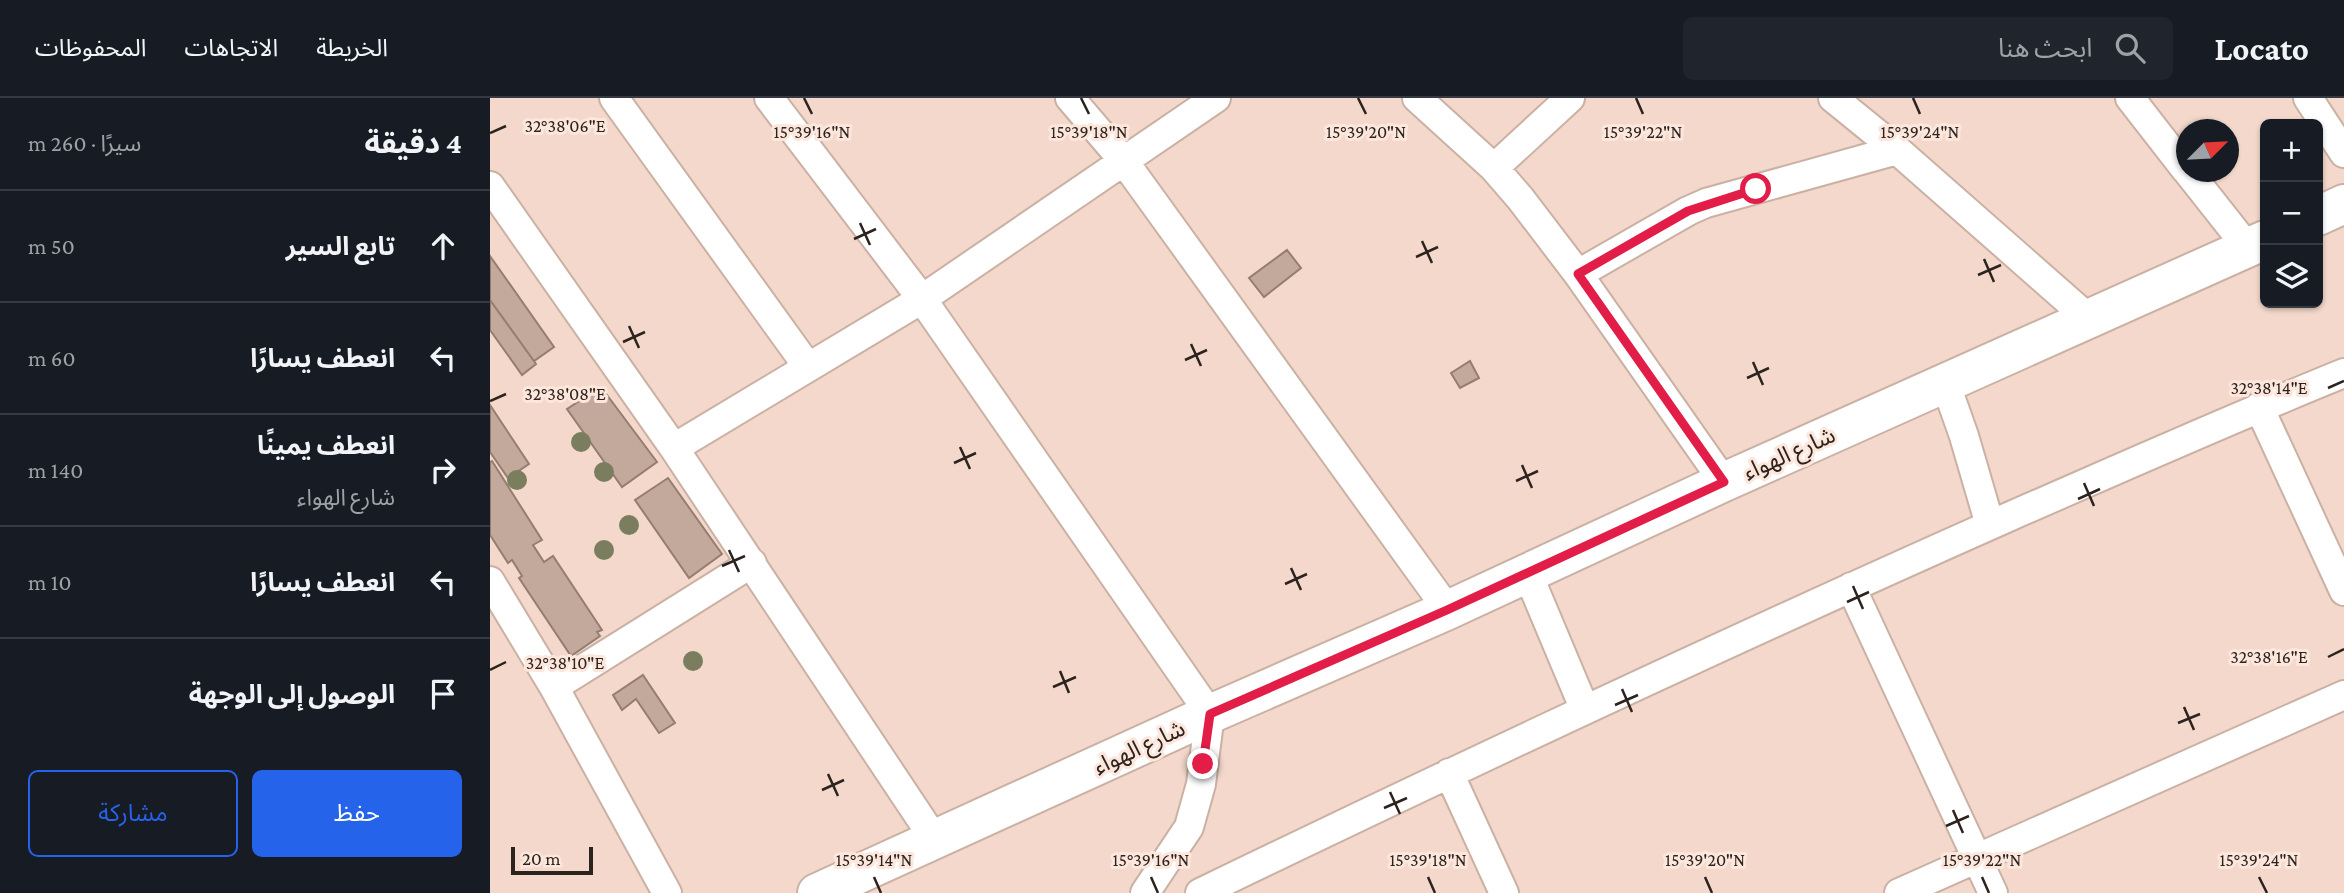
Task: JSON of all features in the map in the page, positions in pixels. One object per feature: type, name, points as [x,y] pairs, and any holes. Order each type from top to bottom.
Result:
[{"type":"street","points":[[614,98],[808,367]]},
{"type":"street","points":[[768,98],[922,299],[1210,714],[1202,784],[1189,827],[1145,893]]},
{"type":"street","points":[[1070,98],[1123,160],[1447,610]]},
{"type":"street","points":[[674,448],[922,299],[1216,98]]},
{"type":"street","points":[[1416,98],[1494,168],[1578,274],[1724,482]]},
{"type":"street","points":[[1494,168],[1570,98]]},
{"type":"street","points":[[1833,98],[1897,150],[2088,318]]},
{"type":"street","points":[[2130,98],[2176,157]]},
{"type":"street","points":[[2308,98],[2344,153]]},
{"type":"street","points":[[1578,274],[1706,203],[1897,150]]},
{"type":"street","points":[[2198,182],[2257,244]]},
{"type":"street","points":[[490,186],[674,448],[935,840]]},
{"type":"street","points":[[2323,214],[2344,204]]},
{"type":"street","name":"شارع الهواء","points":[[817,893],[2257,244]]},
{"type":"street","points":[[1200,893],[1449,773],[1851,587],[2259,407],[2344,373]]},
{"type":"street","points":[[1946,385],[1990,525]]},
{"type":"street","points":[[2259,407],[2344,591]]},
{"type":"street","points":[[554,687],[752,564]]},
{"type":"street","points":[[1527,572],[1585,710]]},
{"type":"street","points":[[490,581],[554,687],[667,893]]},
{"type":"street","points":[[1851,587],[1993,893]]},
{"type":"street","points":[[1899,893],[2344,695]]},
{"type":"street","points":[[1449,773],[1504,893]]},
{"type":"building","points":[[1287,250],[1301,268],[1264,297],[1249,278]]},
{"type":"building","points":[[490,256],[554,347],[534,361],[490,300]]},
{"type":"building","points":[[490,300],[536,364],[522,375],[490,330]]},
{"type":"building","points":[[1470,361],[1479,378],[1460,388],[1451,373]]},
{"type":"building","points":[[601,387],[657,462],[622,487],[567,409]]},
{"type":"building","points":[[490,405],[529,464],[508,478],[490,452]]},
{"type":"building","points":[[492,461],[542,540],[533,545],[544,562],[553,556],[602,630],[597,632],[600,636],[571,656],[519,578],[522,576],[512,560],[508,563],[490,535]]},
{"type":"building","points":[[668,478],[722,554],[689,578],[635,500]]},
{"type":"building","points":[[643,675],[675,723],[659,733],[636,699],[622,710],[613,695]]},
{"type":"route","points":[[1203,764],[1210,714],[1447,610],[1724,482],[1578,274],[1688,211],[1756,189]]}]
